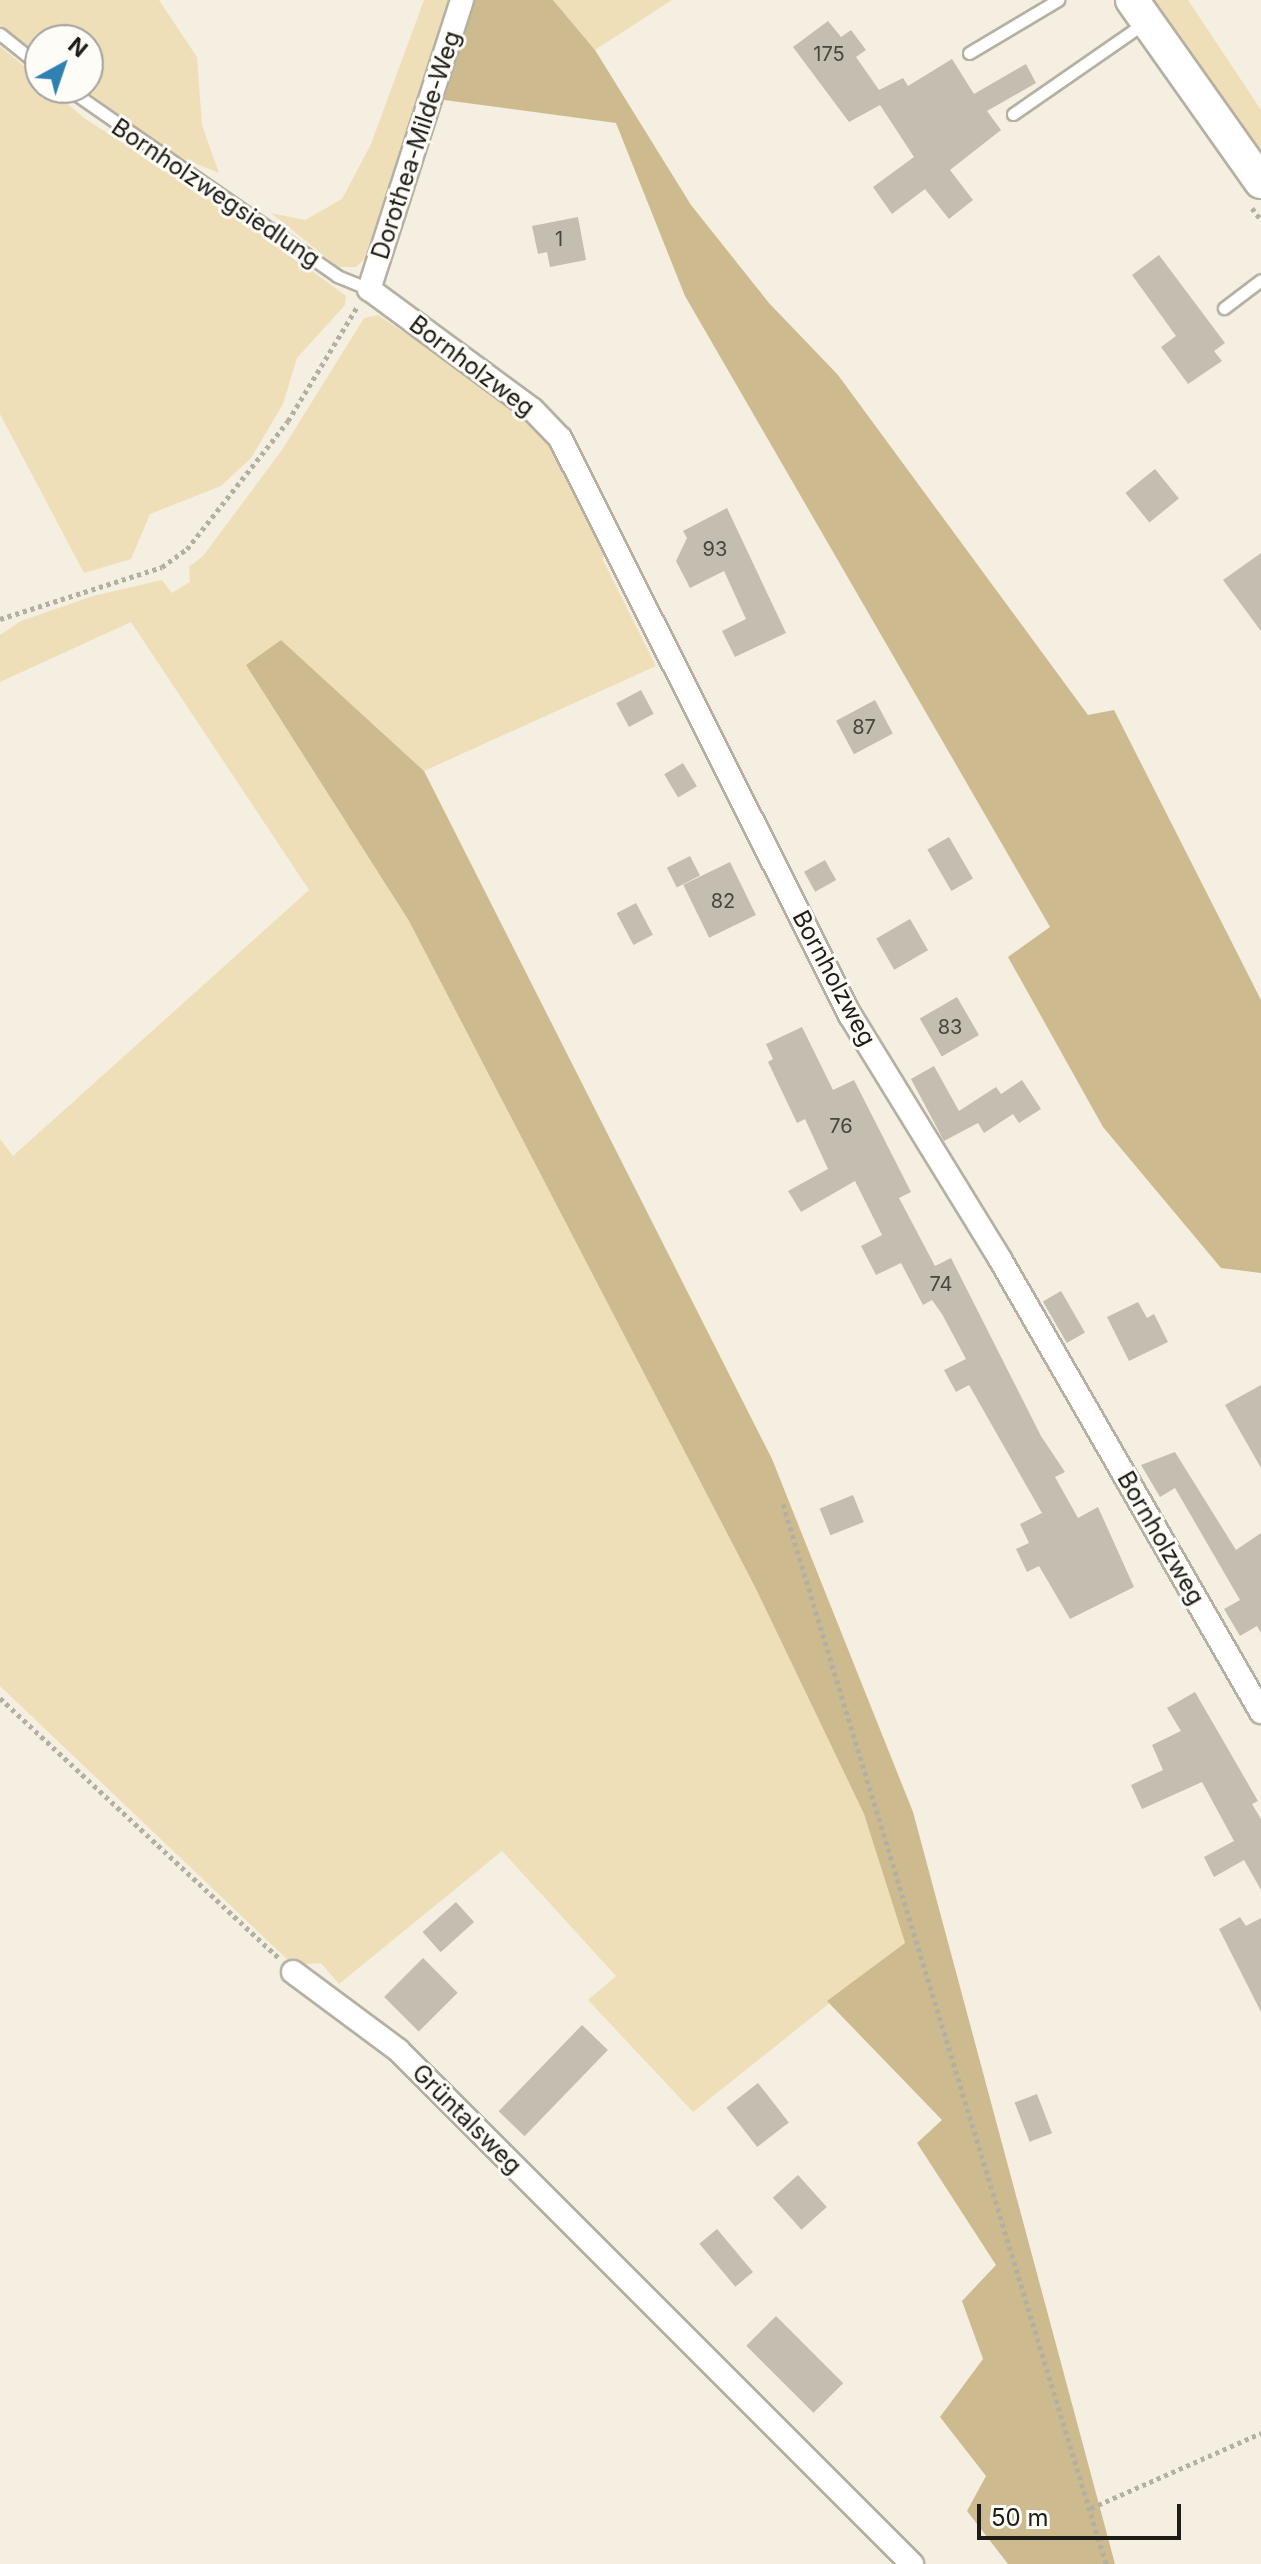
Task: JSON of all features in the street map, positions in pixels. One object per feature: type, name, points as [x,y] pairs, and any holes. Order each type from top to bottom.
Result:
[{"type":"main road","points":[[1140,11],[1261,182]]},
{"type":"street","name":"Dorothea-Milde-Weg","points":[[369,289],[462,0]]},
{"type":"street","name":"Bornholzweg","points":[[369,289],[532,409],[560,438],[850,1015],[1000,1259],[1261,1712]]},
{"type":"street","name":"Grüntalsweg","points":[[293,1972],[398,2050],[912,2564]]},
{"type":"lane","points":[[969,53],[1058,0]]},
{"type":"lane","points":[[1013,114],[1140,11]]},
{"type":"lane","points":[[0,34],[24,53]]},
{"type":"lane","name":"Bornholzwegsiedlung","points":[[90,104],[337,276],[369,289]]},
{"type":"lane","points":[[1224,308],[1261,280]]},
{"type":"path","points":[[0,619],[162,567],[187,549],[288,421],[369,289]]},
{"type":"path","points":[[783,1504],[1106,2564]]},
{"type":"path","points":[[0,1698],[293,1972]]},
{"type":"path","points":[[1091,2508],[1261,2433]]},
{"type":"shaded area","points":[[0,0],[159,0],[197,57],[202,125],[219,173],[177,156],[104,104],[104,24],[24,24],[24,44],[0,25]]},
{"type":"shaded area","points":[[424,0],[449,0],[368,256],[356,267],[338,267],[271,213],[305,220],[342,199],[371,144]]},
{"type":"shaded area","points":[[475,0],[553,0],[595,50],[691,205],[769,303],[838,375],[1088,715],[1114,710],[1261,1000],[1261,1273],[1221,1268],[1103,1127],[1008,957],[1050,927],[685,296],[616,123],[444,100]]},
{"type":"shaded area","points":[[553,0],[672,0],[595,50]]},
{"type":"shaded area","points":[[1150,0],[1188,0],[1261,110],[1261,158]]},
{"type":"shaded area","points":[[0,46],[24,66],[24,104],[68,104],[84,118],[247,223],[346,296],[345,305],[297,358],[283,404],[251,458],[221,486],[150,514],[131,559],[84,573],[0,414]]},
{"type":"shaded area","points":[[378,315],[458,368],[531,424],[561,456],[605,540],[603,560],[656,666],[424,771],[281,640],[246,665],[409,921],[755,1587],[864,1814],[905,1943],[693,2112],[588,2000],[616,1976],[502,1851],[339,1984],[321,1963],[293,1965],[0,1686],[0,1139],[13,1156],[309,890],[131,622],[0,682],[0,635],[21,621],[93,596],[162,580],[172,593],[190,582],[189,567],[203,556],[282,450],[364,318]]},
{"type":"shaded area","points":[[281,640],[424,771],[772,1459],[913,1812],[1115,2564],[1008,2564],[967,2511],[986,2476],[940,2417],[983,2359],[962,2301],[996,2265],[917,2143],[942,2120],[827,2001],[905,1943],[864,1814],[755,1587],[409,921],[246,665]]},
{"type":"building","points":[[828,21],[841,37],[851,30],[866,50],[856,57],[879,90],[903,78],[908,86],[952,59],[974,94],[1026,64],[1036,83],[987,111],[1001,130],[950,170],[973,200],[949,219],[925,189],[892,214],[873,187],[914,157],[880,105],[849,122],[793,47]]},
{"type":"building","points":[[578,217],[586,260],[550,267],[547,252],[538,254],[532,226]]},
{"type":"building","points":[[1159,255],[1225,343],[1214,351],[1222,361],[1188,384],[1161,347],[1176,336],[1132,275]]},
{"type":"building","points":[[1155,469],[1179,499],[1149,522],[1125,493]]},
{"type":"building","points":[[727,508],[786,633],[735,657],[722,631],[746,619],[724,571],[690,588],[676,561],[687,538],[683,531]]},
{"type":"building","points":[[1261,553],[1261,631],[1223,580]]},
{"type":"building","points":[[641,690],[654,714],[629,727],[616,703]]},
{"type":"building","points":[[875,700],[893,734],[854,754],[836,721]]},
{"type":"building","points":[[683,763],[697,786],[678,797],[664,774]]},
{"type":"building","points":[[949,837],[973,879],[951,891],[927,850]]},
{"type":"building","points":[[690,856],[700,876],[677,887],[667,868]]},
{"type":"building","points":[[825,860],[836,880],[815,892],[804,872]]},
{"type":"building","points":[[730,862],[756,915],[709,938],[683,885]]},
{"type":"building","points":[[636,903],[653,935],[633,945],[617,913]]},
{"type":"building","points":[[910,919],[928,950],[894,970],[876,938]]},
{"type":"building","points":[[957,997],[979,1035],[942,1057],[920,1019]]},
{"type":"building","points":[[802,1027],[833,1090],[854,1080],[911,1192],[899,1198],[935,1266],[951,1258],[1041,1436],[1065,1472],[1055,1477],[1078,1518],[1098,1507],[1134,1587],[1070,1619],[1039,1566],[1027,1572],[1016,1549],[1029,1543],[1020,1524],[1042,1513],[969,1385],[956,1392],[944,1370],[966,1359],[942,1314],[932,1300],[923,1305],[901,1263],[876,1275],[861,1246],[882,1235],[855,1181],[801,1212],[788,1191],[828,1169],[805,1119],[797,1123],[768,1062],[773,1059],[766,1044]]},
{"type":"building","points":[[934,1066],[959,1111],[996,1087],[1001,1094],[1022,1080],[1041,1109],[1019,1123],[1013,1114],[984,1133],[978,1123],[944,1141],[911,1079]]},
{"type":"building","points":[[1061,1291],[1085,1333],[1067,1343],[1043,1302]]},
{"type":"building","points":[[1138,1302],[1147,1318],[1154,1314],[1168,1342],[1129,1361],[1107,1317]]},
{"type":"building","points":[[1261,1385],[1261,1468],[1225,1405]]},
{"type":"building","points":[[1175,1452],[1236,1550],[1261,1533],[1261,1633],[1257,1626],[1240,1636],[1224,1609],[1240,1600],[1175,1488],[1160,1497],[1141,1465]]},
{"type":"building","points":[[853,1495],[864,1522],[830,1535],[820,1508]]},
{"type":"building","points":[[1195,1692],[1258,1801],[1252,1804],[1261,1819],[1261,1890],[1244,1860],[1214,1877],[1204,1857],[1234,1841],[1202,1782],[1142,1809],[1131,1785],[1163,1770],[1152,1745],[1181,1731],[1167,1708]]},
{"type":"building","points":[[456,1902],[474,1922],[441,1952],[423,1932]]},
{"type":"building","points":[[1240,1917],[1246,1926],[1261,1918],[1261,2012],[1219,1929]]},
{"type":"building","points":[[423,1958],[458,1993],[419,2032],[384,1997]]},
{"type":"building","points":[[582,2025],[608,2050],[525,2136],[499,2111]]},
{"type":"building","points":[[758,2083],[789,2122],[757,2147],[726,2108]]},
{"type":"building","points":[[1037,2094],[1052,2133],[1030,2142],[1015,2103]]},
{"type":"building","points":[[798,2175],[827,2207],[802,2230],[773,2198]]},
{"type":"building","points":[[717,2229],[753,2272],[735,2287],[699,2244]]},
{"type":"building","points":[[776,2316],[843,2383],[813,2413],[746,2346]]}]
